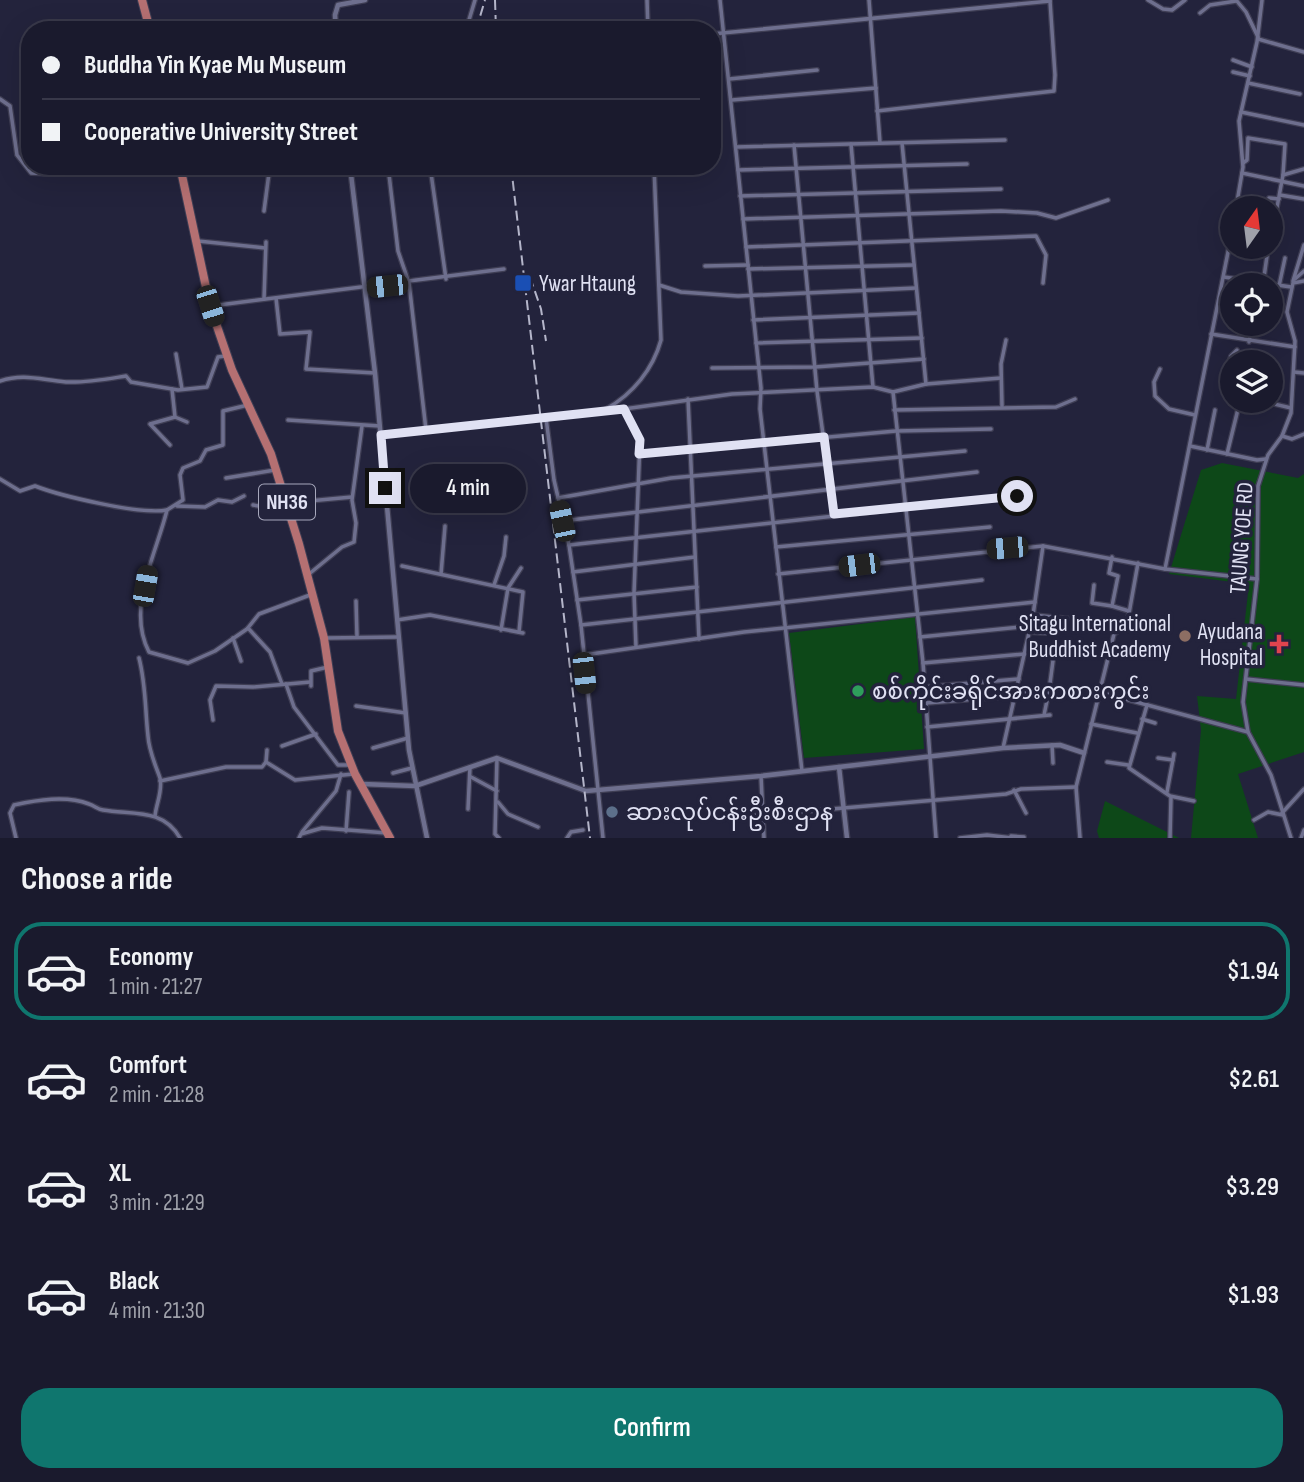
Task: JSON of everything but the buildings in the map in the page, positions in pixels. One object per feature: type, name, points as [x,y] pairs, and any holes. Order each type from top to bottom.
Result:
[{"type":"highway","points":[[142,0],[148,21]]},
{"type":"highway","name":"NH36","points":[[182,175],[210,306],[227,355],[277,470],[287,503],[324,638],[336,724],[361,784],[389,835]]},
{"type":"street","points":[[335,21],[338,5],[365,0]]},
{"type":"street","points":[[469,21],[475,0]]},
{"type":"street","points":[[647,0],[648,21]]},
{"type":"street","points":[[720,0],[756,343],[766,468],[802,771]]},
{"type":"street","points":[[869,0],[880,143]]},
{"type":"street","points":[[1148,0],[1163,9],[1172,10],[1185,0]]},
{"type":"street","points":[[1238,196],[1243,163],[1239,138],[1241,112],[1258,38],[1262,0]]},
{"type":"street","points":[[723,33],[1050,1],[1054,91],[877,111]]},
{"type":"street","points":[[1200,12],[1210,5],[1236,1],[1246,12],[1258,38],[1268,44],[1304,52]]},
{"type":"street","points":[[1256,47],[1268,44]]},
{"type":"street","points":[[1233,60],[1252,67]]},
{"type":"street","points":[[729,79],[817,70]]},
{"type":"street","points":[[1233,72],[1250,76]]},
{"type":"street","points":[[1248,83],[1300,94]]},
{"type":"street","points":[[732,100],[876,88]]},
{"type":"street","points":[[0,99],[10,106],[17,155],[21,160]]},
{"type":"street","points":[[1241,112],[1304,125]]},
{"type":"street","points":[[1243,163],[1247,160],[1248,138],[1285,145],[1279,196]]},
{"type":"street","points":[[736,147],[1005,140]]},
{"type":"street","points":[[902,143],[926,384]]},
{"type":"street","points":[[850,144],[873,387]]},
{"type":"street","points":[[794,145],[817,391],[834,514]]},
{"type":"street","points":[[738,170],[904,168],[967,164]]},
{"type":"street","points":[[1283,176],[1304,169]]},
{"type":"street","points":[[1242,173],[1304,186]]},
{"type":"street","points":[[264,211],[268,175]]},
{"type":"street","points":[[351,175],[375,373],[408,738],[427,838]]},
{"type":"street","points":[[388,175],[398,251],[409,283],[426,430]]},
{"type":"street","points":[[431,175],[446,279]]},
{"type":"street","points":[[604,410],[629,395],[657,355],[661,340],[654,175]]},
{"type":"street","points":[[740,196],[1001,190]]},
{"type":"street","points":[[1283,197],[1304,199]]},
{"type":"street","points":[[743,219],[857,218],[1001,211],[1037,213],[1056,218],[1108,200]]},
{"type":"street","points":[[746,247],[1037,236],[1046,255],[1043,283]]},
{"type":"street","points":[[194,241],[226,242],[265,248]]},
{"type":"street","points":[[264,300],[266,242]]},
{"type":"street","points":[[1304,245],[1287,312],[1295,346],[1294,372],[1291,408],[1282,436],[1292,439],[1304,434]]},
{"type":"street","points":[[1282,273],[1285,258]]},
{"type":"street","points":[[705,266],[914,265]]},
{"type":"street","points":[[210,306],[446,279],[504,269]]},
{"type":"street","points":[[1292,284],[1304,271]]},
{"type":"street","points":[[1283,285],[1304,281]]},
{"type":"street","points":[[659,285],[698,294],[751,295],[808,290],[916,288]]},
{"type":"street","points":[[1165,569],[1220,295]]},
{"type":"street","points":[[276,298],[280,334],[310,332],[306,369],[375,373]]},
{"type":"street","points":[[753,320],[919,313]]},
{"type":"street","points":[[1211,334],[1250,342],[1295,346]]},
{"type":"street","points":[[1250,342],[1251,336]]},
{"type":"street","points":[[756,343],[922,338]]},
{"type":"street","points":[[1002,406],[1001,378],[1006,340]]},
{"type":"street","points":[[176,354],[182,389]]},
{"type":"street","points":[[0,381],[24,375],[67,382],[104,381],[126,376],[131,382],[162,385],[172,389],[207,387],[218,357],[227,355]]},
{"type":"street","points":[[712,368],[815,367],[924,359]]},
{"type":"street","points":[[1160,369],[1154,382],[1155,396],[1168,409],[1196,415]]},
{"type":"street","points":[[1294,372],[1304,373]]},
{"type":"street","points":[[381,435],[624,409],[688,398],[873,387],[893,391],[926,384],[1001,378]]},
{"type":"street","points":[[172,389],[175,417]]},
{"type":"street","points":[[893,391],[923,663],[936,838]]},
{"type":"street","points":[[688,398],[699,639]]},
{"type":"street","points":[[894,410],[1056,407],[1075,399]]},
{"type":"street","points":[[0,479],[20,491],[35,486],[55,494],[129,508],[167,510],[183,500],[180,475],[183,468],[200,461],[206,450],[223,444],[223,411],[248,405]]},
{"type":"street","points":[[1283,406],[1291,408]]},
{"type":"street","points":[[624,409],[640,440],[634,593],[636,648]]},
{"type":"street","points":[[1207,450],[1215,411]]},
{"type":"street","points":[[1227,454],[1237,413]]},
{"type":"street","points":[[170,445],[150,424],[175,417],[187,422]]},
{"type":"street","points":[[546,417],[557,498],[569,545],[581,625],[603,838]]},
{"type":"street","points":[[288,420],[380,426]]},
{"type":"street","points":[[307,575],[342,547],[354,542],[356,523],[352,497],[362,426]]},
{"type":"street","points":[[639,454],[896,430],[991,429]]},
{"type":"street","name":"TAUNG YOE RD","points":[[1282,436],[1268,455],[1258,488],[1257,579],[1243,702],[1248,732],[1271,775],[1292,838]]},
{"type":"street","points":[[1190,446],[1262,461],[1268,455]]},
{"type":"street","points":[[557,498],[691,476],[965,452]]},
{"type":"street","points":[[1253,459],[1263,468]]},
{"type":"street","points":[[226,478],[277,470]]},
{"type":"street","points":[[562,521],[769,494],[977,472]]},
{"type":"street","points":[[177,506],[205,507],[218,500],[232,502],[244,496]]},
{"type":"street","points":[[569,545],[1017,496]]},
{"type":"street","points":[[253,505],[270,508],[287,503],[352,497]]},
{"type":"street","points":[[167,510],[147,570],[142,602],[143,621],[139,629],[149,652],[188,663],[215,652],[248,628],[259,614],[312,594]]},
{"type":"street","points":[[441,574],[444,526]]},
{"type":"street","points":[[775,547],[990,527]]},
{"type":"street","points":[[494,585],[504,556],[506,537]]},
{"type":"street","points":[[778,575],[912,558],[1044,546],[1165,569],[1257,579]]},
{"type":"street","points":[[1003,748],[1030,632],[1044,546]]},
{"type":"street","points":[[573,572],[695,557]]},
{"type":"street","points":[[1112,557],[1109,573],[1118,576],[1112,606]]},
{"type":"street","points":[[1080,838],[1076,787],[1114,634],[1123,628],[1129,611],[1138,564]]},
{"type":"street","points":[[397,620],[430,615],[521,632],[523,592],[402,565]]},
{"type":"street","points":[[501,630],[509,589],[521,568]]},
{"type":"street","points":[[581,625],[781,600],[982,580]]},
{"type":"street","points":[[1094,585],[1091,603],[1129,611]]},
{"type":"street","points":[[577,600],[697,587]]},
{"type":"street","points":[[356,601],[357,636]]},
{"type":"street","points":[[584,654],[918,613],[1035,602]]},
{"type":"street","points":[[1033,615],[1082,620]]},
{"type":"street","points":[[1091,621],[1118,629]]},
{"type":"street","points":[[920,637],[1031,626]]},
{"type":"street","points":[[248,628],[270,652],[294,708],[338,765],[354,769]]},
{"type":"street","points":[[1030,632],[1047,633],[1058,629]]},
{"type":"street","points":[[324,638],[398,637]]},
{"type":"street","points":[[233,638],[241,661]]},
{"type":"street","points":[[1044,715],[1054,653]]},
{"type":"street","points":[[923,663],[1025,654]]},
{"type":"street","points":[[139,658],[147,695],[148,735],[160,781],[160,799],[155,816]]},
{"type":"street","points":[[213,720],[210,700],[216,686],[310,684],[311,671],[330,666]]},
{"type":"street","points":[[925,687],[1019,678]]},
{"type":"street","points":[[1246,679],[1304,685]]},
{"type":"street","points":[[926,703],[1049,691]]},
{"type":"street","points":[[1099,692],[1248,732]]},
{"type":"street","points":[[1128,765],[1147,705]]},
{"type":"street","points":[[356,706],[406,713]]},
{"type":"street","points":[[927,727],[1050,715]]},
{"type":"street","points":[[1142,719],[1155,723]]},
{"type":"street","points":[[1091,724],[1137,733]]},
{"type":"street","points":[[282,746],[316,734]]},
{"type":"street","points":[[373,748],[408,738]]},
{"type":"street","points":[[361,784],[415,786],[436,781],[470,765],[497,758],[584,791],[761,776],[1003,748],[1052,746],[1084,753]]},
{"type":"street","points":[[1052,746],[1053,763]]},
{"type":"street","points":[[160,781],[226,766],[262,767],[266,762],[268,750]]},
{"type":"street","points":[[1170,838],[1169,795],[1174,754]]},
{"type":"street","points":[[497,758],[495,834],[499,838]]},
{"type":"street","points":[[1158,758],[1173,760]]},
{"type":"street","points":[[266,762],[293,780],[315,780],[354,769]]},
{"type":"street","points":[[1107,762],[1128,765],[1169,795],[1194,801]]},
{"type":"street","points":[[468,809],[470,765]]},
{"type":"street","points":[[839,767],[848,838]]},
{"type":"street","points":[[393,773],[412,768]]},
{"type":"street","points":[[300,836],[336,790],[341,774]]},
{"type":"street","points":[[761,776],[764,838]]},
{"type":"street","points":[[471,777],[497,791]]},
{"type":"street","points":[[726,817],[1006,794],[1014,790],[1076,787]]},
{"type":"street","points":[[1254,820],[1268,812],[1282,814],[1304,789]]},
{"type":"street","points":[[1014,790],[1026,813]]},
{"type":"street","points":[[346,831],[349,793]]},
{"type":"street","points":[[16,838],[10,813],[13,805],[59,799],[90,804],[97,809],[146,812],[175,828],[180,838]]},
{"type":"street","points":[[497,801],[512,816],[538,827]]},
{"type":"street","points":[[300,836],[322,828],[389,835]]},
{"type":"street","points":[[567,838],[571,832],[583,830]]},
{"type":"street","points":[[1301,838],[1304,830]]},
{"type":"street","points":[[960,838],[1024,837]]},
{"type":"green space","points":[[1222,463],[1298,478],[1304,474],[1304,752],[1238,774],[1258,838],[1191,838],[1201,730],[1197,696],[1236,699],[1249,584],[1169,574],[1201,470]]},
{"type":"green space","name":"စစ်ကိုင်းခရိုင်အားကစားကွင်း","points":[[915,617],[924,749],[804,758],[789,633]]},
{"type":"green space","points":[[1105,801],[1179,838],[1099,838],[1097,831]]},
{"type":"railway","points":[[479,21],[485,0]]},
{"type":"railway","points":[[495,0],[496,21]]},
{"type":"railway","points":[[512,175],[590,838]]},
{"type":"railway","points":[[530,277],[541,309],[546,341]]},
{"type":"place","name":"Ywar Htaung","points":[[523,283]]},
{"type":"place","name":"Sitagu International Buddhist Academy","points":[[1185,636]]},
{"type":"place","name":"Ayudana Hospital","points":[[1279,644]]},
{"type":"place","name":"စစ်ကိုင်းခရိုင်အားကစားကွင်း","points":[[858,691]]},
{"type":"place","name":"ဆားလုပ်ငန်းဦးစီးဌာန","points":[[612,812]]},
{"type":"route","points":[[385,488],[381,435],[624,409],[640,440],[639,454],[824,437],[834,514],[1017,496]]}]
